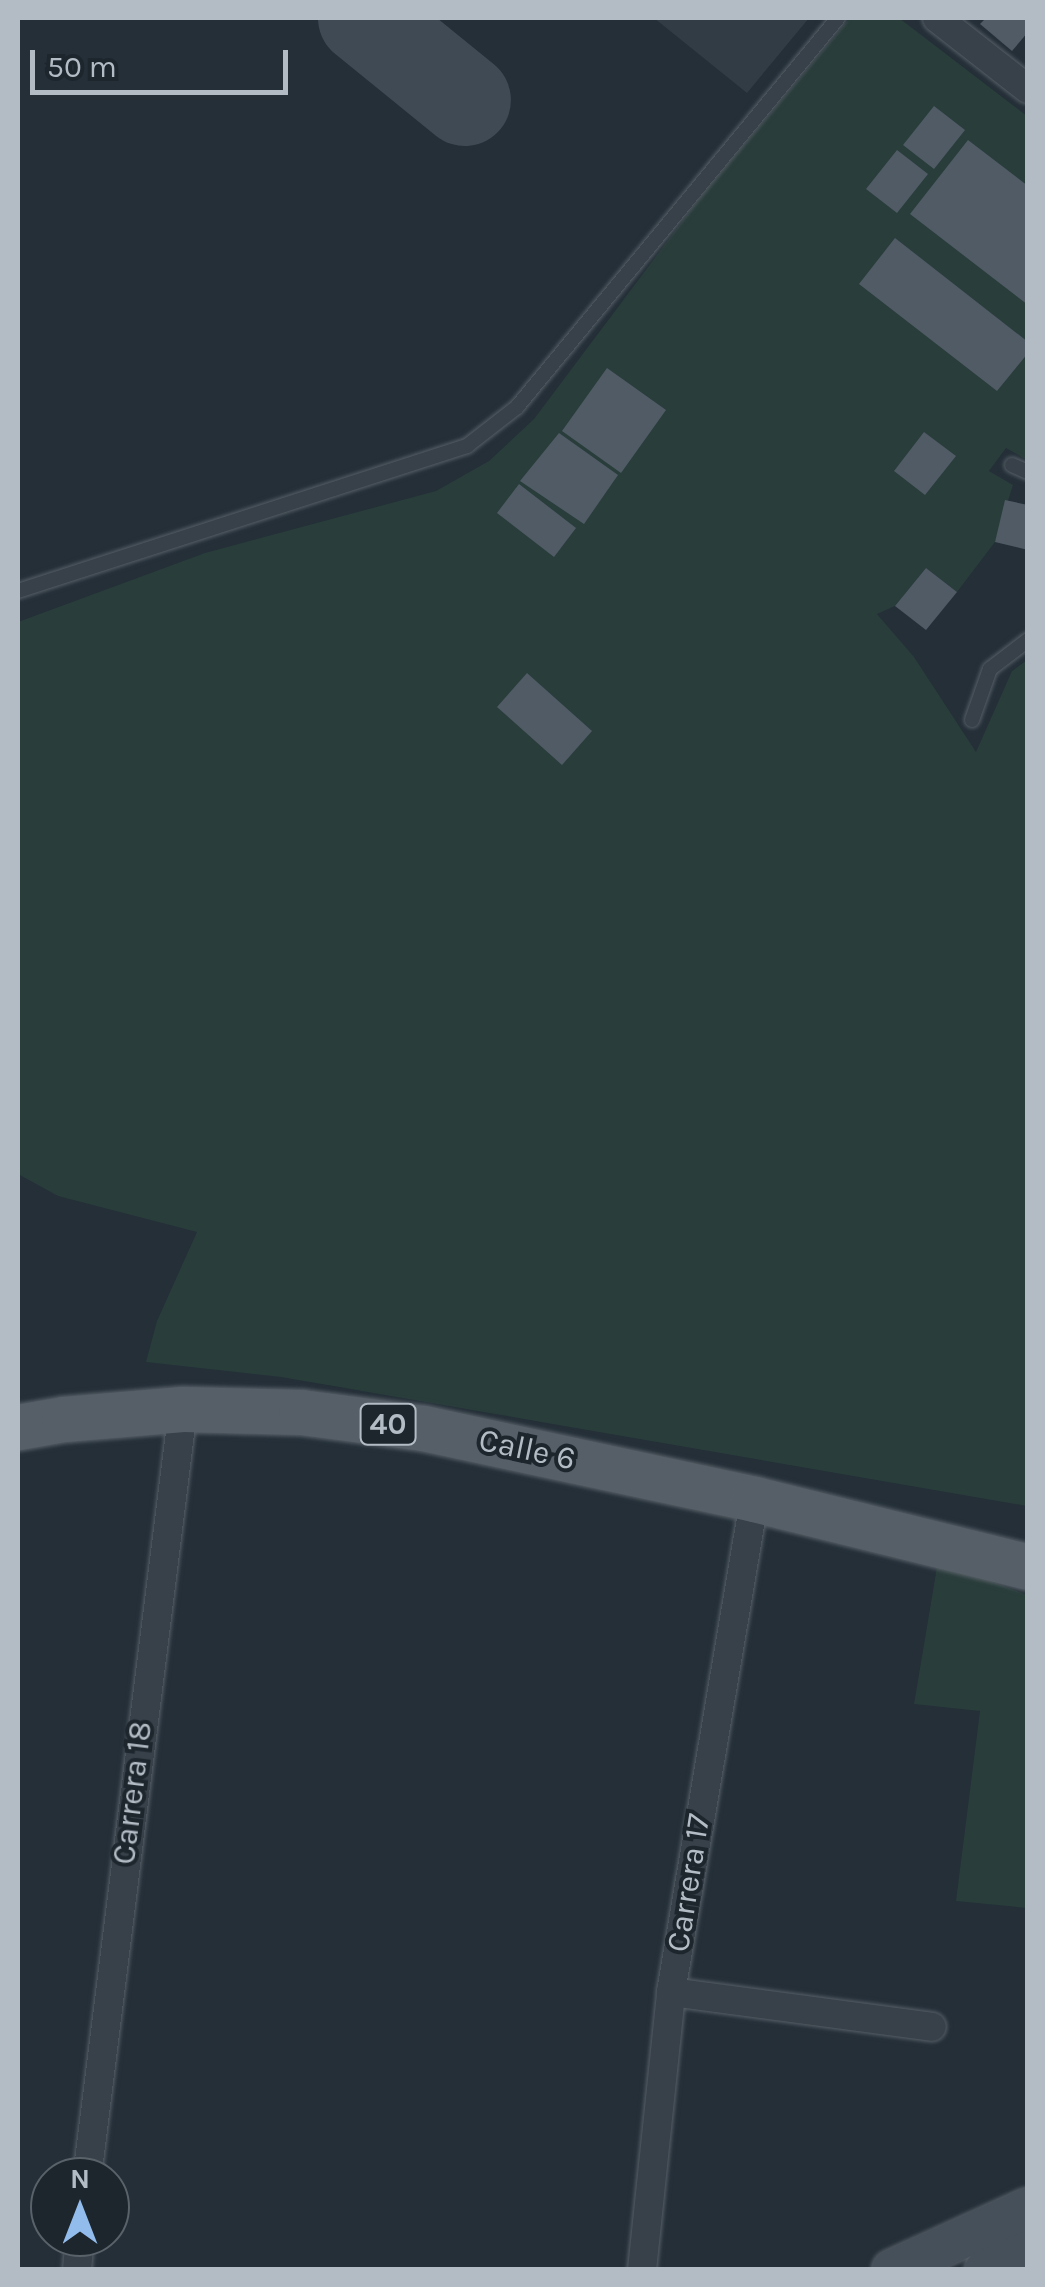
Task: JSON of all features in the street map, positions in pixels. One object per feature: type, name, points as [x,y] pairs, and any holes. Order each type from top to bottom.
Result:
[{"type":"main road","name":"Calle 6","points":[[18,1427],[64,1418],[183,1410],[301,1412],[422,1428],[754,1498],[1028,1567]]},
{"type":"main road","points":[[892,2270],[1028,2208]]},
{"type":"main road","points":[[984,2270],[1028,2251]]},
{"type":"street","points":[[936,18],[1028,89]]},
{"type":"street","name":"Carrera 18","points":[[90,2157],[183,1410]]},
{"type":"street","name":"Carrera 17","points":[[642,2270],[671,1992],[754,1498]]},
{"type":"street","points":[[671,1992],[932,2027]]},
{"type":"lane","points":[[18,591],[467,446],[516,407],[838,18]]},
{"type":"lane","points":[[1012,465],[1028,472]]},
{"type":"lane","points":[[972,720],[990,670],[1028,640]]},
{"type":"shaded area","points":[[654,18],[809,18],[747,93]]},
{"type":"green space","points":[[850,18],[899,18],[1027,116],[1027,460],[1006,448],[989,471],[1013,485],[995,542],[957,592],[926,568],[895,606],[877,614],[914,657],[976,752],[1012,671],[1027,660],[1027,1506],[281,1377],[146,1362],[157,1321],[197,1232],[58,1196],[18,1174],[18,622],[205,553],[436,491],[489,461],[534,419],[699,199]]},
{"type":"green space","points":[[938,1561],[1027,1595],[1027,1908],[956,1901],[980,1711],[914,1704]]},
{"type":"building","points":[[986,18],[1028,18],[1028,32],[1012,51],[980,24]]},
{"type":"building","points":[[934,106],[965,130],[934,169],[903,145]]},
{"type":"building","points":[[968,140],[1028,186],[1028,305],[910,214]]},
{"type":"building","points":[[897,150],[928,174],[897,213],[866,189]]},
{"type":"building","points":[[895,238],[1028,342],[1028,353],[997,391],[859,284]]},
{"type":"building","points":[[607,368],[666,410],[621,473],[562,431]]},
{"type":"building","points":[[924,432],[956,456],[925,495],[894,471]]},
{"type":"building","points":[[559,433],[618,475],[584,524],[520,481]]},
{"type":"building","points":[[519,484],[576,528],[554,557],[497,513]]},
{"type":"building","points":[[1005,500],[1028,505],[1028,550],[995,542]]},
{"type":"building","points":[[926,568],[957,592],[926,630],[895,606]]},
{"type":"building","points":[[527,673],[592,731],[562,765],[497,707]]},
{"type":"taxiway","points":[[364,18],[465,100]]}]
